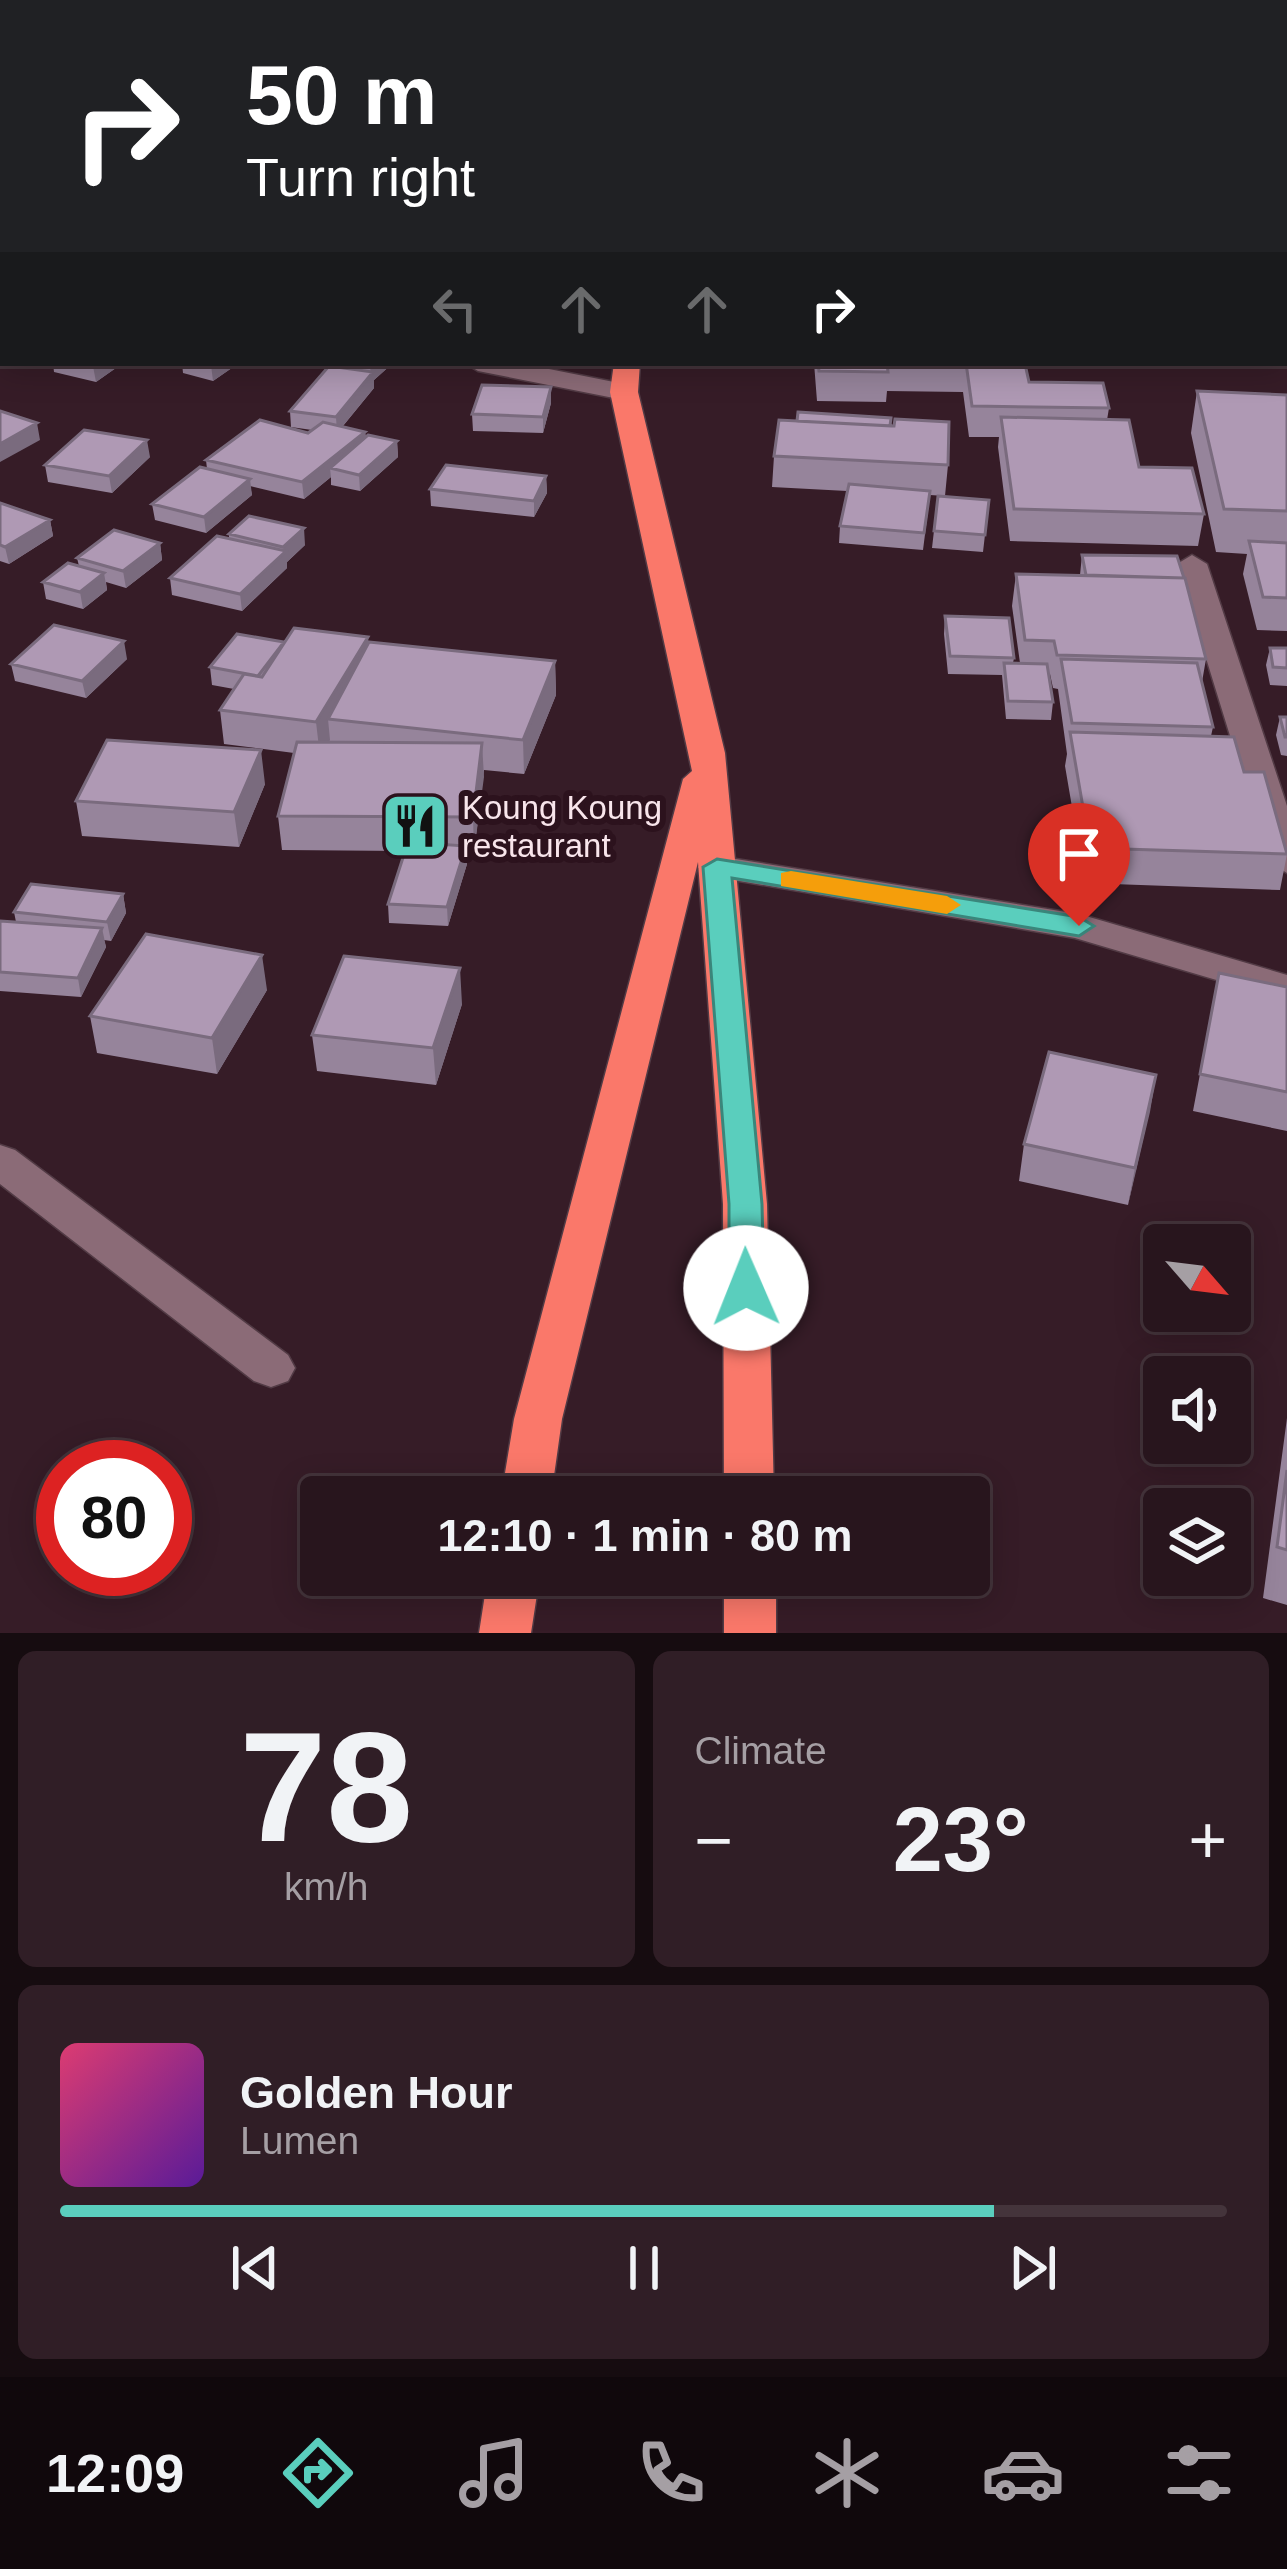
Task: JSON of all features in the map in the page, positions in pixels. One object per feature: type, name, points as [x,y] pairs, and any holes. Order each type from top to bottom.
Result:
[{"type":"highway","points":[[626,378],[708,752],[746,1204],[749,1476]]},
{"type":"highway","points":[[529,1476],[538,1419],[708,752]]},
{"type":"highway","points":[[505,1633],[511,1596]]},
{"type":"highway","points":[[749,1596],[750,1633]]},
{"type":"street","points":[[508,366],[626,378]]},
{"type":"street","points":[[1192,564],[1287,862]]},
{"type":"street","points":[[717,867],[1079,926],[1287,988]]},
{"type":"street","points":[[0,1161],[271,1368]]},
{"type":"building","points":[[329,366],[373,372],[336,417],[290,411]]},
{"type":"building","points":[[818,366],[887,366],[888,372],[819,371]]},
{"type":"building","points":[[966,366],[1025,366],[1029,382],[1103,383],[1109,408],[972,406]]},
{"type":"building","points":[[482,385],[551,387],[543,417],[472,414]]},
{"type":"building","points":[[1197,391],[1287,395],[1287,511],[1224,509]]},
{"type":"building","points":[[0,411],[37,423],[0,444]]},
{"type":"building","points":[[798,412],[891,418],[890,426],[797,421]]},
{"type":"building","points":[[1001,417],[1129,420],[1139,467],[1192,468],[1204,514],[1014,509]]},
{"type":"building","points":[[895,419],[949,422],[948,465],[774,456],[779,420],[894,426]]},
{"type":"building","points":[[260,420],[308,433],[323,422],[365,432],[302,482],[206,460]]},
{"type":"building","points":[[84,430],[147,440],[109,476],[45,465]]},
{"type":"building","points":[[368,435],[397,441],[359,475],[330,468]]},
{"type":"building","points":[[446,465],[546,476],[534,501],[430,489]]},
{"type":"building","points":[[200,467],[250,479],[204,517],[152,504]]},
{"type":"building","points":[[849,484],[930,491],[924,533],[840,526]]},
{"type":"building","points":[[938,496],[989,500],[985,535],[934,531]]},
{"type":"building","points":[[0,503],[50,520],[5,547],[0,545]]},
{"type":"building","points":[[249,516],[304,528],[283,547],[229,534]]},
{"type":"building","points":[[114,530],[160,543],[123,571],[77,558]]},
{"type":"building","points":[[217,536],[286,551],[240,594],[170,578]]},
{"type":"building","points":[[1249,541],[1287,543],[1287,598],[1263,597]]},
{"type":"building","points":[[1082,555],[1177,556],[1184,578],[1086,575]]},
{"type":"building","points":[[68,563],[104,573],[80,592],[43,582]]},
{"type":"building","points":[[1016,574],[1185,578],[1206,659],[1057,655],[1054,641],[1025,640]]},
{"type":"building","points":[[945,616],[1009,618],[1014,658],[950,656]]},
{"type":"building","points":[[54,625],[124,641],[82,681],[11,664]]},
{"type":"building","points":[[294,628],[368,637],[316,722],[220,710],[244,674],[262,677]]},
{"type":"building","points":[[237,634],[284,642],[258,676],[210,667]]},
{"type":"building","points":[[369,642],[555,661],[523,740],[328,719]]},
{"type":"building","points":[[1270,648],[1287,648],[1287,668],[1273,667]]},
{"type":"building","points":[[1061,659],[1197,663],[1213,727],[1072,723]]},
{"type":"building","points":[[1004,663],[1047,664],[1053,702],[1008,701]]},
{"type":"building","points":[[1070,732],[1234,737],[1244,772],[1264,772],[1287,854],[1090,848]]},
{"type":"building","points":[[107,740],[261,750],[234,812],[76,801]]},
{"type":"building","points":[[297,742],[482,743],[473,817],[278,816]]},
{"type":"building","points":[[408,842],[466,846],[447,907],[388,904]]},
{"type":"building","points":[[31,884],[123,894],[107,922],[14,912]]},
{"type":"building","points":[[0,921],[102,928],[78,978],[0,972]]},
{"type":"building","points":[[146,934],[262,955],[212,1038],[90,1016]]},
{"type":"building","points":[[344,956],[460,968],[433,1048],[312,1035]]},
{"type":"building","points":[[1219,973],[1287,987],[1287,1092],[1200,1074]]},
{"type":"building","points":[[1049,1052],[1156,1075],[1135,1168],[1024,1144]]},
{"type":"building","points":[[1287,1470],[1287,1550],[1277,1547]]},
{"type":"slow traffic","points":[[791,879],[947,905]]},
{"type":"place","name":"Koung Koung restaurant","points":[[415,826]]},
{"type":"route","points":[[746,1288],[746,1204],[717,867],[1079,926]]}]
